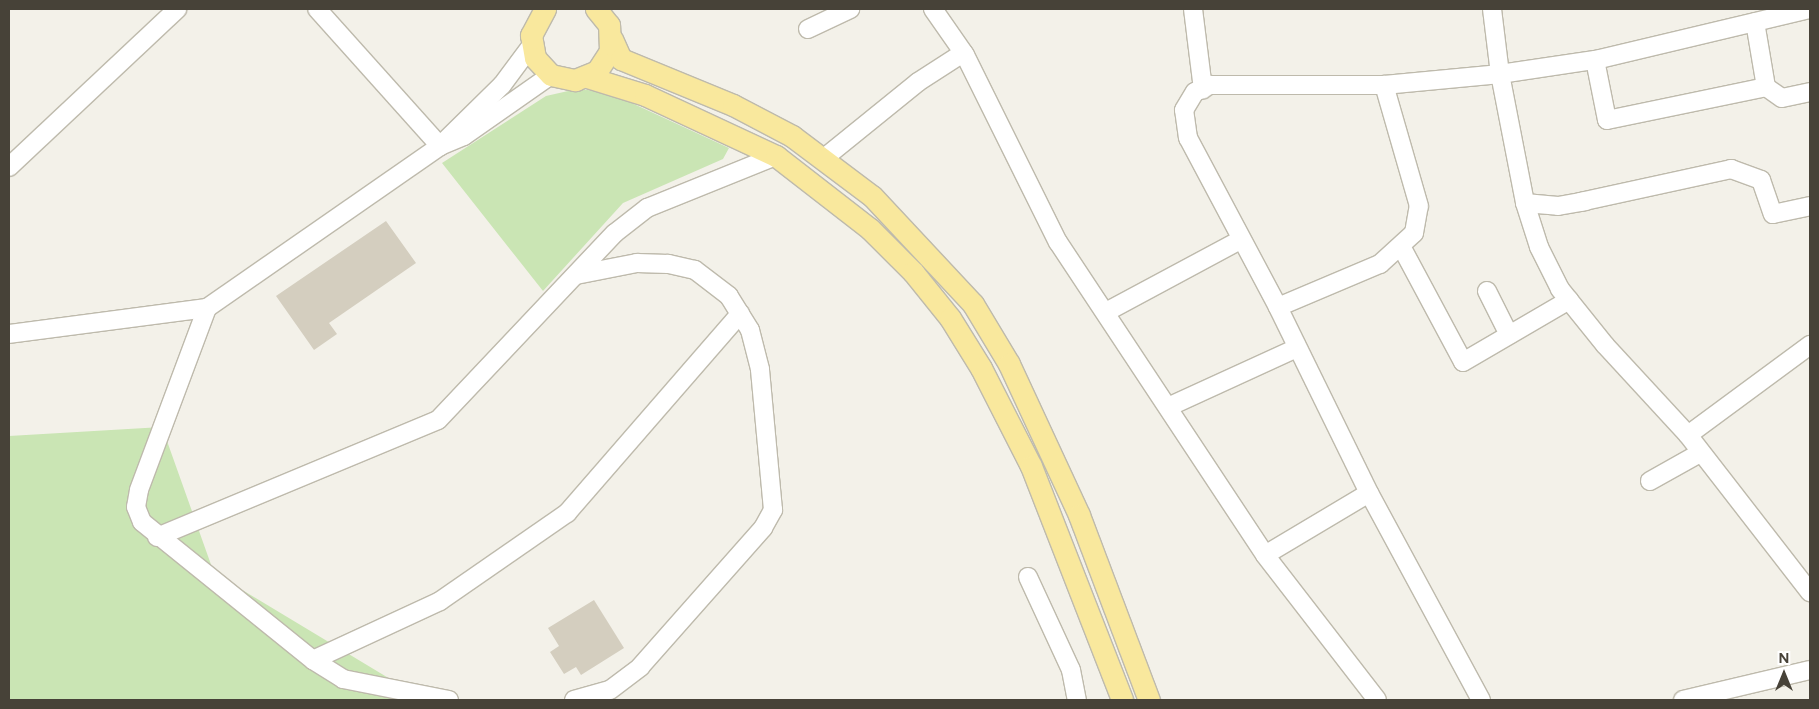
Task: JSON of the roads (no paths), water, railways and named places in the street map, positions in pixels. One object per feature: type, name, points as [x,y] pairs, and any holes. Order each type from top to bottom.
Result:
[{"type":"main road","points":[[598,9],[609,25],[612,39],[621,59],[733,105],[792,136],[872,196],[973,304],[1009,364],[1079,515],[1149,700]]},
{"type":"main road","points":[[542,11],[532,29],[531,46],[542,68],[551,76],[563,80],[587,78],[645,95],[776,156],[870,229],[913,272],[950,318],[1031,466],[1122,700]]},
{"type":"main road","points":[[587,78],[605,62],[612,39]]},
{"type":"street","points":[[9,167],[177,9]]},
{"type":"street","points":[[317,9],[440,146]]},
{"type":"street","points":[[808,29],[850,9]]},
{"type":"street","points":[[933,9],[963,53],[1058,242],[1106,312],[1265,556],[1377,700]]},
{"type":"street","points":[[1193,9],[1203,89]]},
{"type":"street","points":[[1492,9],[1500,74],[1525,202],[1540,247],[1569,300],[1688,435],[1700,453],[1810,592]]},
{"type":"street","points":[[1481,700],[1369,494],[1278,307],[1240,240],[1188,138],[1184,110],[1195,92],[1210,85],[1384,85],[1500,74],[1595,60],[1810,9]]},
{"type":"street","points":[[1755,22],[1766,87],[1782,98],[1810,92]]},
{"type":"street","points":[[9,334],[207,308],[440,146],[502,86],[531,46]]},
{"type":"street","points":[[823,159],[918,82],[963,53]]},
{"type":"street","points":[[1595,60],[1607,120],[1766,87]]},
{"type":"street","points":[[440,146],[464,136],[551,76]]},
{"type":"street","points":[[1278,307],[1380,264],[1402,248],[1414,233],[1419,206],[1384,85]]},
{"type":"street","points":[[157,537],[438,420],[616,233],[647,208],[776,156]]},
{"type":"street","points":[[1525,202],[1558,206],[1732,169],[1761,180],[1773,214],[1810,206]]},
{"type":"street","points":[[1106,312],[1240,240]]},
{"type":"street","points":[[1402,248],[1463,362],[1569,300]]},
{"type":"street","points":[[574,700],[610,690],[640,667],[763,528],[773,510],[760,369],[750,330],[729,296],[695,270],[668,264],[637,263],[576,275]]},
{"type":"street","points":[[1487,291],[1509,335]]},
{"type":"street","points":[[207,308],[139,490],[136,507],[142,522],[157,537],[313,660],[343,679],[413,697],[449,700]]},
{"type":"street","points":[[313,660],[440,601],[567,514],[740,314]]},
{"type":"street","points":[[1688,435],[1810,345]]},
{"type":"street","points":[[1168,407],[1297,348]]},
{"type":"street","points":[[1650,481],[1700,453]]},
{"type":"street","points":[[1265,556],[1369,494]]},
{"type":"street","points":[[1028,577],[1071,670],[1077,700]]},
{"type":"street","points":[[1683,700],[1810,670]]}]
